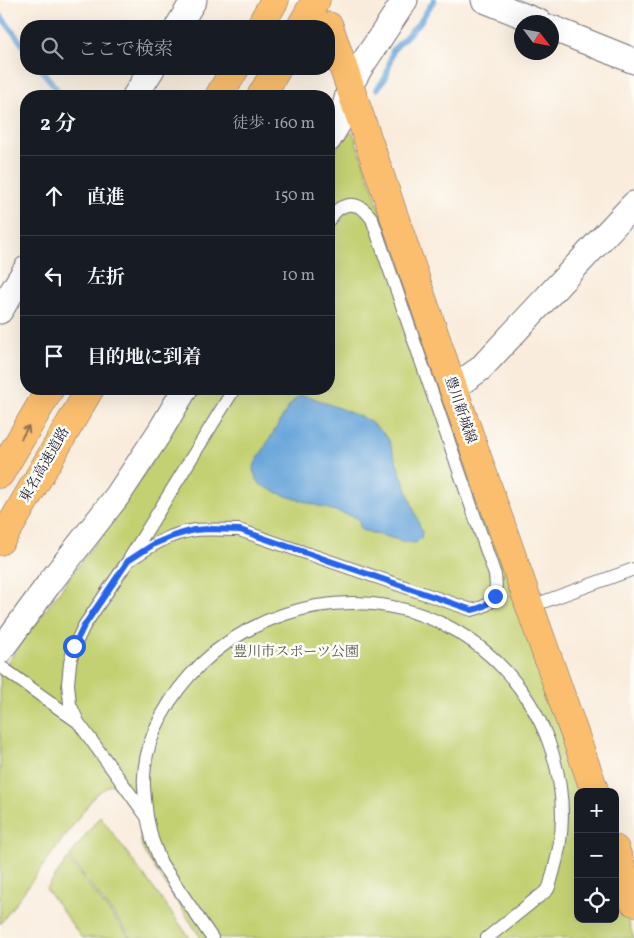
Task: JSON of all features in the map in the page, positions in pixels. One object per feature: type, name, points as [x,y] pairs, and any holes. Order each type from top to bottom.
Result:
[{"type":"main road","points":[[251,20],[262,0]]},
{"type":"main road","points":[[263,20],[275,0]]},
{"type":"main road","name":"豊川新城線","points":[[335,56],[350,86],[453,388],[594,788]]},
{"type":"main road","points":[[219,90],[226,75]]},
{"type":"main road","points":[[221,90],[231,75]]},
{"type":"main road","points":[[265,90],[273,75]]},
{"type":"main road","points":[[0,474],[46,395]]},
{"type":"main road","name":"東名高速道路","points":[[0,541],[87,395]]},
{"type":"main road","points":[[619,861],[634,902]]},
{"type":"street","points":[[182,20],[194,0]]},
{"type":"street","points":[[335,129],[343,115],[350,86],[405,0]]},
{"type":"street","points":[[484,0],[522,15]]},
{"type":"street","points":[[559,31],[634,61]]},
{"type":"street","points":[[139,90],[148,75]]},
{"type":"street","points":[[453,388],[480,369],[634,204]]},
{"type":"street","points":[[0,311],[20,279]]},
{"type":"street","points":[[0,651],[48,585],[118,495],[181,395]]},
{"type":"lane","points":[[128,561],[154,544],[194,530],[240,530],[472,610],[489,604],[495,596],[497,587],[495,575],[372,219],[367,212],[358,206],[342,206],[335,212]]},
{"type":"lane","points":[[147,817],[78,722],[70,704],[68,684],[70,663],[74,646],[84,626],[128,561],[230,395]]},
{"type":"lane","points":[[530,607],[634,569]]},
{"type":"lane","points":[[212,938],[161,863],[152,839],[147,817],[144,777],[152,740],[160,720],[182,684],[223,644],[259,623],[298,610],[336,603],[374,603],[394,607],[426,616],[447,626],[491,656],[517,684],[530,701],[539,718],[554,755],[558,773],[562,808],[561,841],[558,858],[548,888],[487,938]]},
{"type":"lane","points":[[0,666],[78,722]]},
{"type":"green space","name":"豊川市スポーツ公園","points":[[353,132],[582,788],[574,788],[574,923],[619,923],[619,895],[634,938],[201,938],[144,852],[141,832],[144,825],[112,784],[96,794],[0,924],[0,672],[132,493],[193,395],[335,395],[335,152],[344,136]]},
{"type":"green space","points":[[100,816],[190,938],[132,938],[69,857]]},
{"type":"green space","points":[[68,859],[130,938],[82,938],[46,889]]},
{"type":"water","points":[[301,395],[311,397],[366,419],[388,438],[422,532],[421,538],[416,543],[361,530],[358,518],[283,495],[261,485],[253,470],[256,462],[289,406]]},
{"type":"waterway","points":[[377,89],[386,77],[393,50],[420,22],[434,0]]},
{"type":"waterway","points":[[0,15],[20,41]]},
{"type":"waterway","points":[[46,75],[57,90]]},
{"type":"route","points":[[74,646],[84,626],[128,561],[154,544],[194,530],[240,530],[472,610],[489,604],[495,596]]}]
